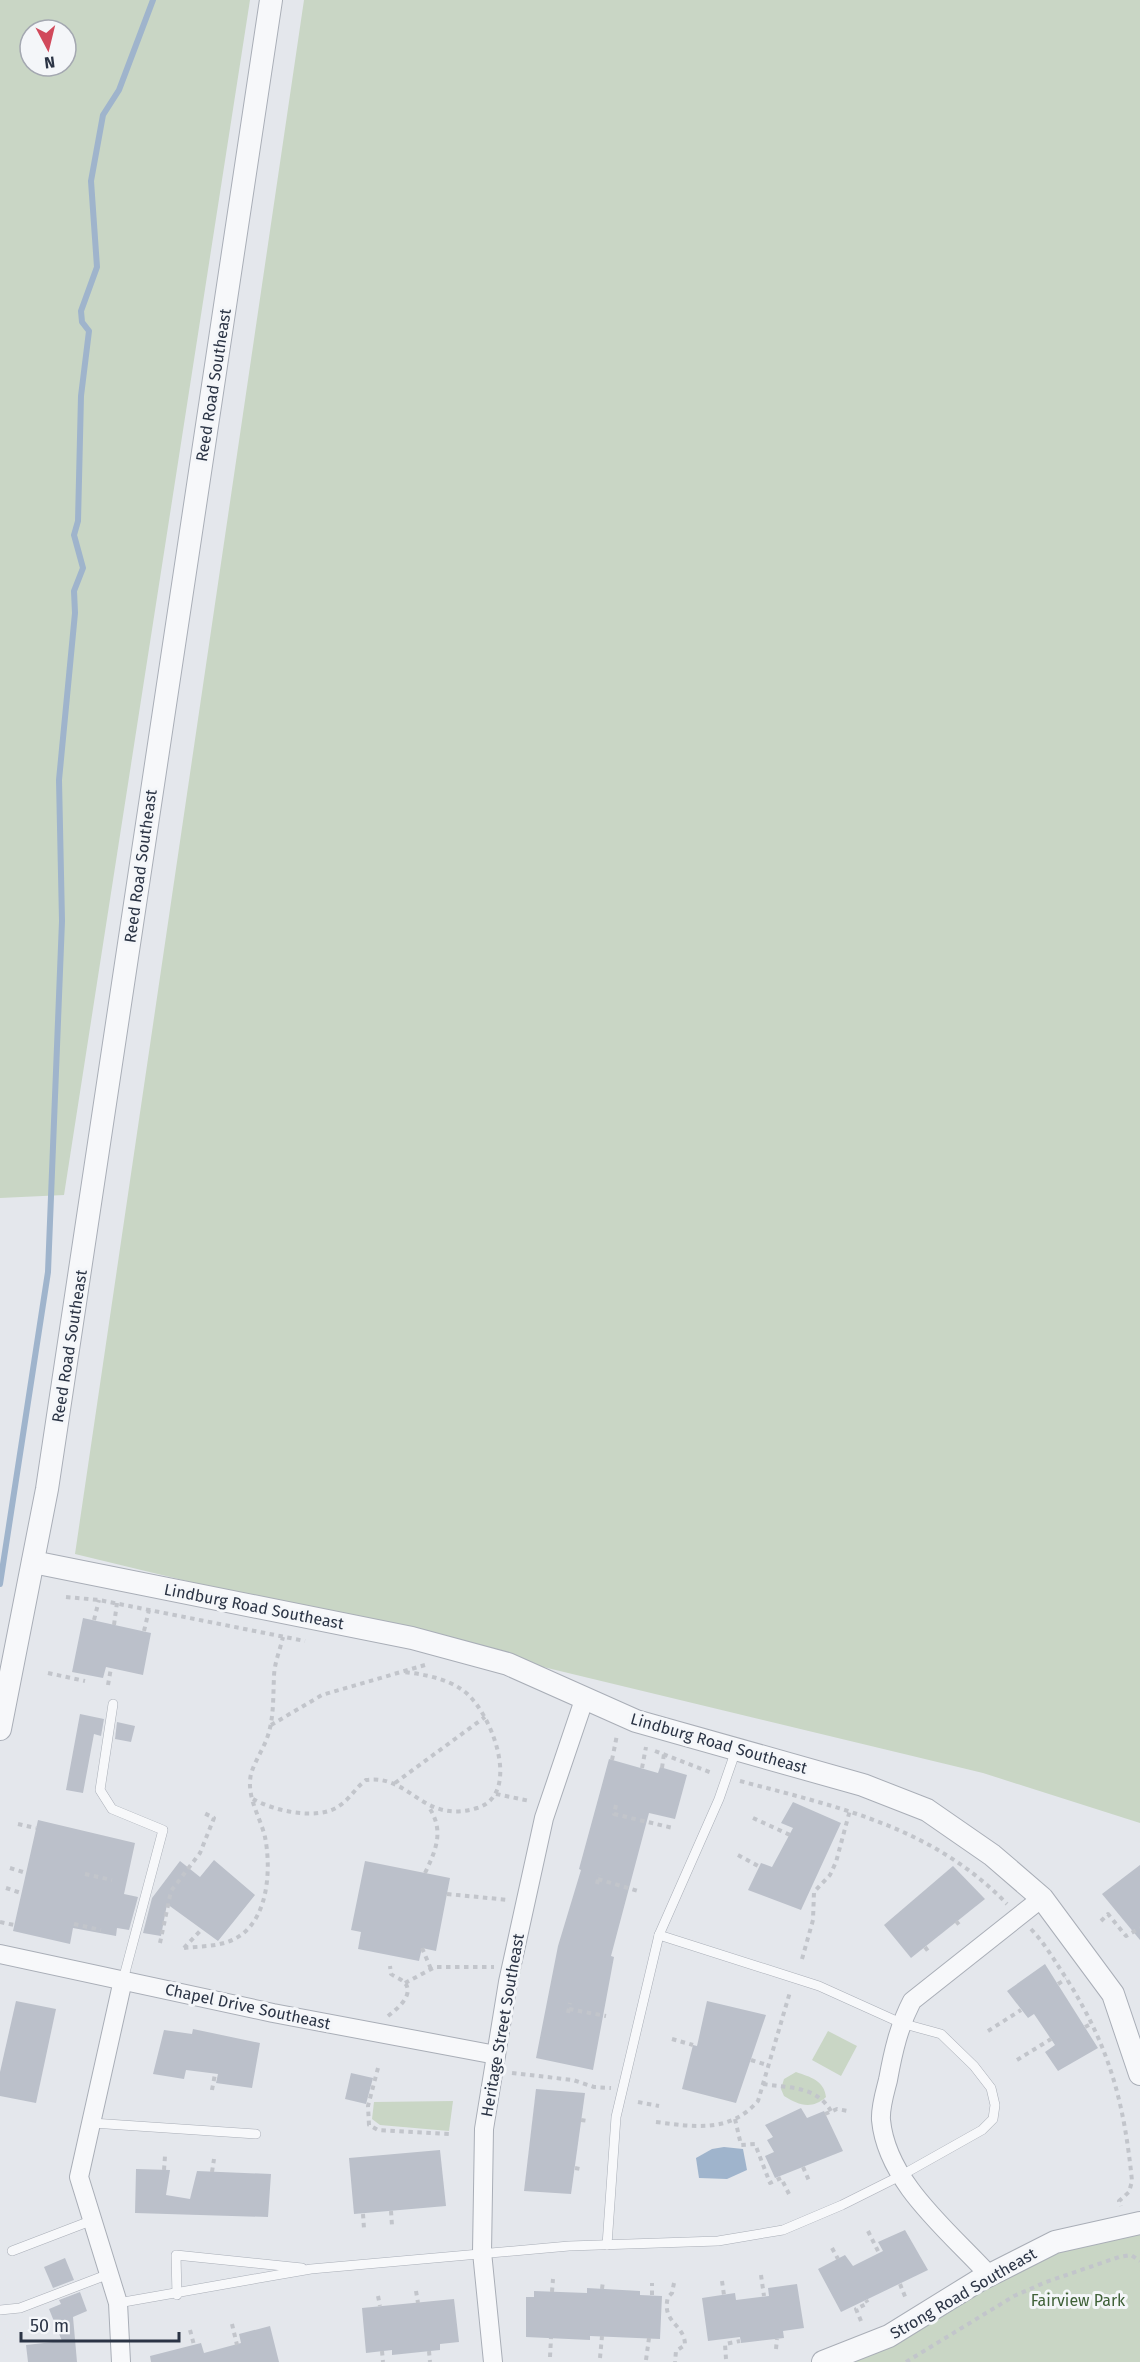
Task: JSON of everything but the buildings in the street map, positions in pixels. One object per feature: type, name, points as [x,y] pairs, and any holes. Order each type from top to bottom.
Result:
[{"type":"street","name":"Reed Road Southeast","points":[[0,1730],[47,1489],[271,0]]},
{"type":"street","name":"Lindburg Road Southeast","points":[[33,1562],[412,1638],[508,1664],[636,1721],[863,1785],[927,1810],[992,1855],[1042,1898],[1113,1994],[1140,2073]]},
{"type":"street","name":"Heritage Street Southeast","points":[[493,2362],[482,2252],[484,2129],[511,1969],[525,1902],[549,1804],[585,1698]]},
{"type":"street","points":[[989,2275],[911,2190],[886,2150],[881,2117],[901,2023],[912,2001],[1042,1898]]},
{"type":"street","name":"Chapel Drive Southeast","points":[[0,1954],[273,2013],[496,2055]]},
{"type":"street","points":[[121,2362],[118,2303],[79,2177],[123,1980]]},
{"type":"street","name":"Strong Road Southeast","points":[[823,2362],[889,2336],[989,2275],[1055,2242],[1140,2223]]},
{"type":"lane","points":[[113,1704],[100,1790],[112,1809],[163,1830],[123,1980]]},
{"type":"lane","points":[[607,2245],[616,2117],[659,1935],[727,1777],[736,1750]]},
{"type":"lane","points":[[118,2303],[177,2295],[311,2269],[482,2252],[717,2241],[783,2230],[842,2205],[902,2175],[982,2130],[993,2119],[995,2105],[991,2088],[974,2066],[941,2034],[901,2023],[819,1986],[659,1935]]},
{"type":"lane","points":[[92,2123],[256,2134]]},
{"type":"lane","points":[[12,2251],[93,2220]]},
{"type":"lane","points":[[177,2295],[176,2255],[311,2269]]},
{"type":"lane","points":[[0,2310],[20,2308],[109,2274]]},
{"type":"path","points":[[94,1620],[99,1600]]},
{"type":"path","points":[[114,1625],[117,1603]]},
{"type":"path","points":[[144,1631],[149,1610]]},
{"type":"path","points":[[202,1929],[184,1948],[218,1945],[241,1935],[254,1920],[264,1901],[267,1867],[265,1836],[253,1799],[251,1774],[271,1725],[274,1710],[274,1675],[283,1637]]},
{"type":"path","points":[[271,1725],[322,1695],[429,1664]]},
{"type":"path","points":[[108,1685],[111,1668]]},
{"type":"path","points":[[253,1799],[279,1809],[324,1813],[337,1808],[349,1799],[366,1780],[375,1779],[395,1783],[428,1806],[451,1811],[477,1808],[489,1803],[496,1794],[500,1764],[498,1749],[479,1705],[460,1688],[424,1674],[404,1672]]},
{"type":"path","points":[[48,1673],[85,1681]]},
{"type":"path","points":[[395,1783],[485,1717]]},
{"type":"path","points":[[610,1730],[627,1738]]},
{"type":"path","points":[[612,1760],[617,1734]]},
{"type":"path","points":[[637,1743],[700,1770],[877,1819],[940,1851],[1001,1898],[1043,1942],[1093,2023],[1111,2064],[1129,2149],[1132,2181],[1129,2192],[1119,2201]]},
{"type":"path","points":[[642,1768],[646,1747]]},
{"type":"path","points":[[662,1768],[664,1754]]},
{"type":"path","points":[[496,1794],[549,1804]]},
{"type":"path","points":[[616,1805],[614,1814],[673,1828]]},
{"type":"path","points":[[425,1873],[438,1846],[439,1835],[428,1806]]},
{"type":"path","points":[[802,1959],[813,1920],[814,1892],[830,1875],[836,1863],[850,1810]]},
{"type":"path","points":[[160,1943],[171,1891],[200,1853],[214,1818],[204,1813]]},
{"type":"path","points":[[753,1818],[790,1835]]},
{"type":"path","points":[[18,1824],[36,1828]]},
{"type":"path","points":[[738,1855],[760,1867]]},
{"type":"path","points":[[10,1869],[26,1873]]},
{"type":"path","points":[[85,1874],[112,1880]]},
{"type":"path","points":[[598,1879],[638,1891]]},
{"type":"path","points":[[6,1888],[21,1893]]},
{"type":"path","points":[[447,1894],[525,1902]]},
{"type":"path","points":[[1101,1921],[1108,1914],[1126,1936],[1140,1928]]},
{"type":"path","points":[[956,1921],[961,1927]]},
{"type":"path","points":[[0,1922],[14,1925]]},
{"type":"path","points":[[74,1924],[100,1930]]},
{"type":"path","points":[[422,1948],[431,1969]]},
{"type":"path","points":[[405,1983],[431,1969],[453,1965],[511,1969]]},
{"type":"path","points":[[390,1966],[391,1974],[405,1983]]},
{"type":"path","points":[[1058,1984],[1066,1979]]},
{"type":"path","points":[[364,2029],[398,2008],[406,1998],[405,1983]]},
{"type":"path","points":[[656,2122],[712,2127],[748,2113],[758,2101],[792,1986]]},
{"type":"path","points":[[570,2002],[569,2011],[606,2016]]},
{"type":"path","points":[[988,2031],[1021,2010]]},
{"type":"path","points":[[1085,2027],[1093,2023]]},
{"type":"path","points":[[1017,2060],[1051,2039]]},
{"type":"path","points":[[672,2040],[693,2045]]},
{"type":"path","points":[[751,2060],[767,2065]]},
{"type":"path","points":[[378,2068],[368,2106],[369,2125],[378,2130],[450,2134]]},
{"type":"path","points":[[505,2072],[616,2088]]},
{"type":"path","points":[[212,2090],[215,2074]]},
{"type":"path","points":[[762,2084],[815,2093],[824,2099],[831,2111]]},
{"type":"path","points":[[638,2102],[659,2106]]},
{"type":"path","points":[[825,2114],[837,2109],[848,2111]]},
{"type":"path","points":[[735,2119],[741,2145],[754,2144],[770,2183],[781,2178],[789,2194]]},
{"type":"path","points":[[581,2120],[588,2121]]},
{"type":"path","points":[[164,2170],[165,2156]]},
{"type":"path","points":[[212,2172],[214,2159]]},
{"type":"path","points":[[802,2167],[810,2183]]},
{"type":"path","points":[[392,2211],[392,2226]]},
{"type":"path","points":[[363,2214],[364,2229]]},
{"type":"path","points":[[868,2231],[879,2253]]},
{"type":"path","points":[[832,2248],[838,2259]]},
{"type":"path","points":[[906,2362],[1014,2296],[1046,2282],[1119,2257],[1131,2255],[1140,2260]]},
{"type":"path","points":[[761,2275],[764,2296]]},
{"type":"path","points":[[552,2292],[553,2279]]},
{"type":"path","points":[[602,2289],[603,2281]]},
{"type":"path","points":[[722,2282],[724,2295]]},
{"type":"path","points":[[652,2283],[652,2295]]},
{"type":"path","points":[[674,2283],[672,2293],[668,2297],[667,2310],[669,2318],[683,2334],[685,2345],[676,2351],[675,2362]]},
{"type":"path","points":[[900,2284],[906,2299]]},
{"type":"path","points":[[416,2291],[418,2303]]},
{"type":"path","points":[[378,2296],[380,2306]]},
{"type":"path","points":[[861,2321],[856,2309],[867,2303],[866,2300]]},
{"type":"path","points":[[232,2324],[237,2344]]},
{"type":"path","points":[[190,2330],[194,2345]]},
{"type":"path","points":[[600,2358],[602,2336]]},
{"type":"path","points":[[550,2357],[551,2338]]},
{"type":"path","points":[[646,2360],[649,2338]]},
{"type":"path","points":[[777,2339],[777,2349]]},
{"type":"path","points":[[726,2359],[725,2344],[740,2341]]},
{"type":"path","points":[[382,2351],[382,2362]]},
{"type":"path","points":[[429,2351],[430,2362]]},
{"type":"green space","points":[[0,0],[250,0],[64,1195],[0,1198]]},
{"type":"green space","points":[[304,0],[1140,0],[1140,1823],[983,1773],[75,1554]]},
{"type":"green space","points":[[828,2031],[857,2046],[841,2076],[812,2060]]},
{"type":"green space","points":[[796,2072],[819,2083],[826,2097],[816,2104],[805,2105],[784,2096],[781,2089],[784,2079]]},
{"type":"green space","points":[[453,2101],[449,2131],[380,2125],[372,2119],[374,2102]]},
{"type":"green space","name":"Fairview Park","points":[[1140,2223],[1140,2362],[823,2362],[978,2281]]},
{"type":"water","points":[[724,2147],[743,2149],[747,2170],[727,2179],[699,2178],[696,2158],[712,2149]]},
{"type":"waterway","points":[[0,1584],[48,1272],[62,921],[59,780],[75,613],[74,591],[83,568],[74,535],[78,521],[81,396],[89,331],[82,322],[81,311],[97,267],[91,181],[103,115],[119,90],[153,0]]}]
